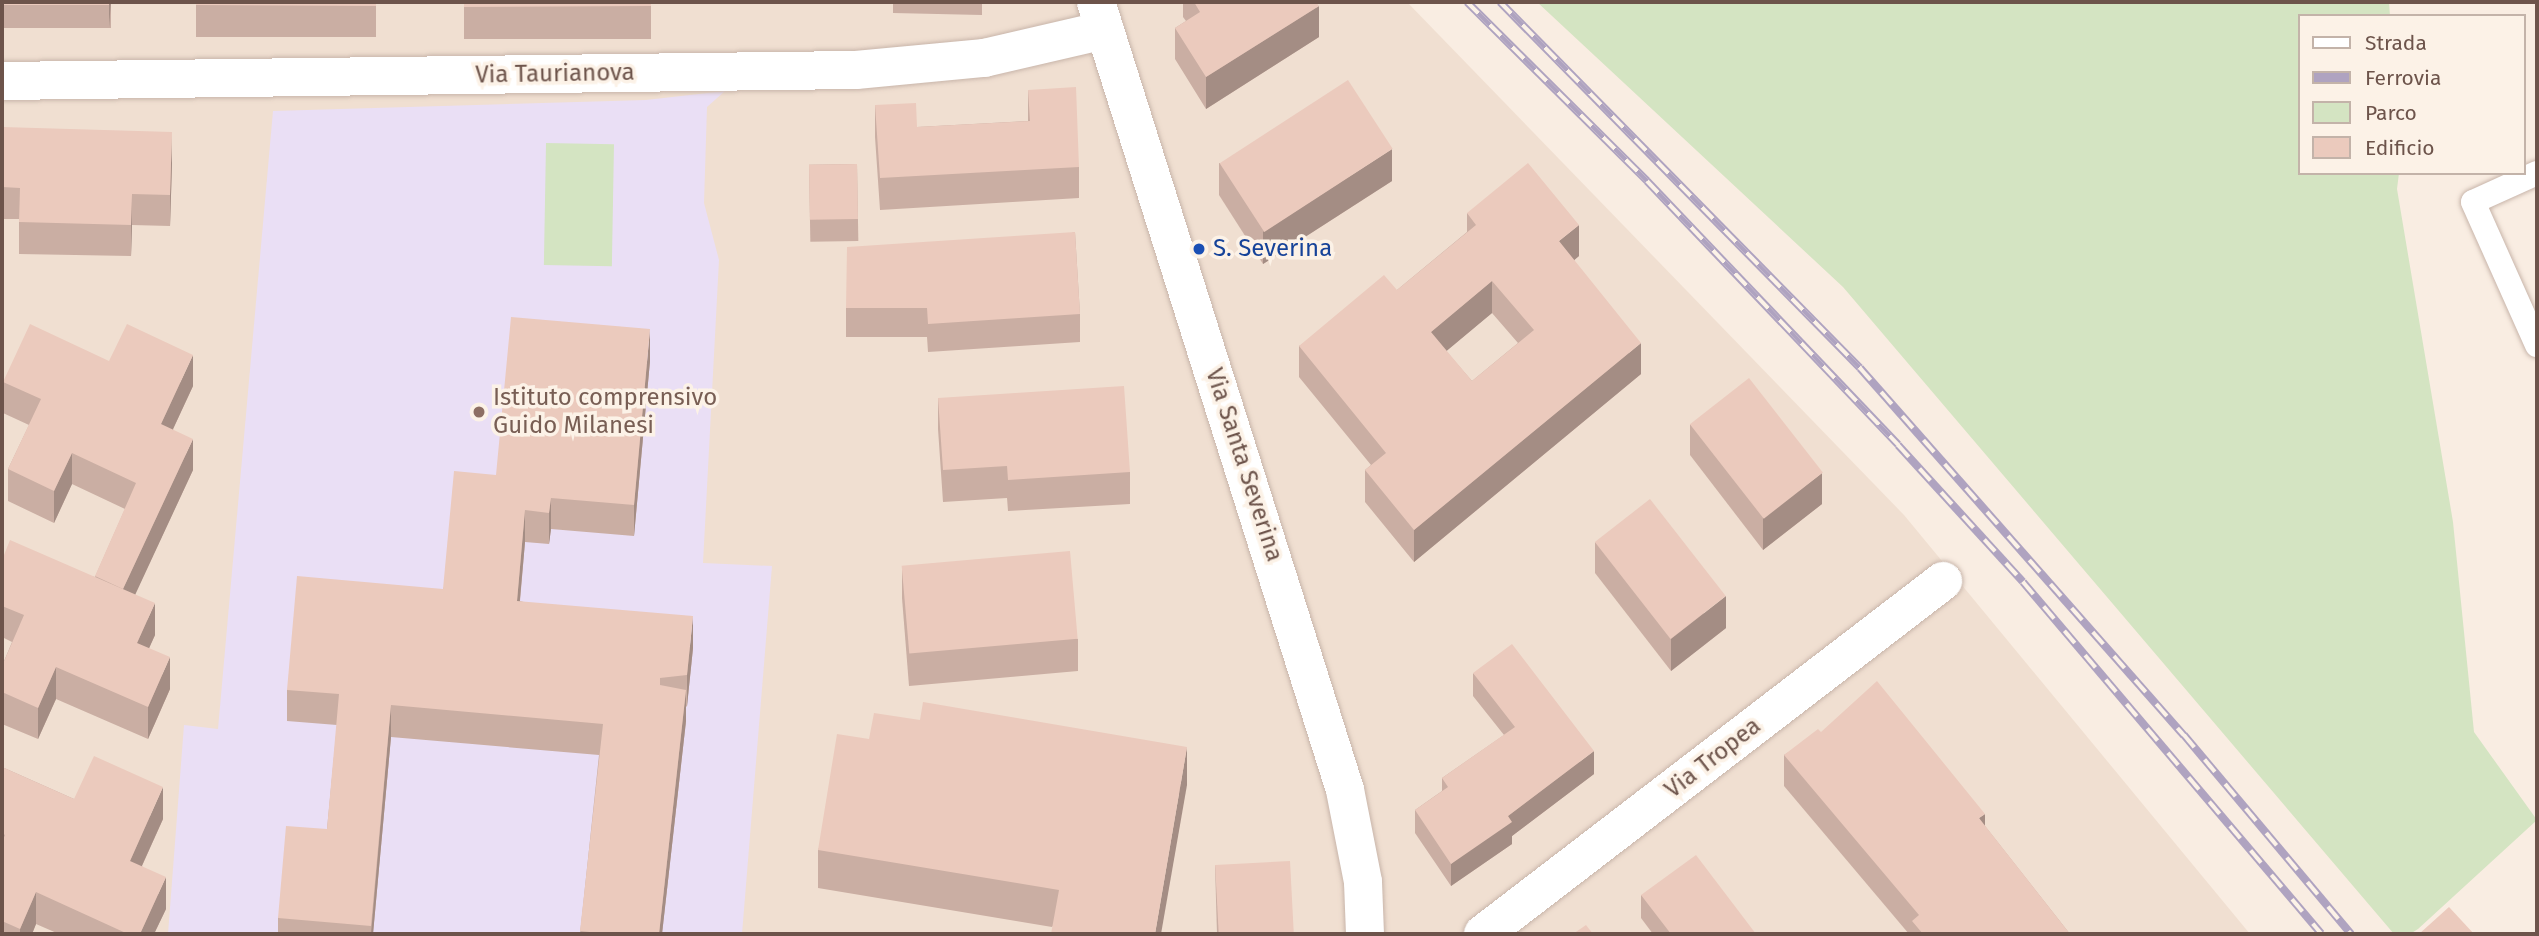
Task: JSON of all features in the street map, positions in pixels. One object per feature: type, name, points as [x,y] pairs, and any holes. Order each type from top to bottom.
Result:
[{"type":"street","name":"Via Taurianova","points":[[2,81],[856,70],[984,58],[1100,16]]},
{"type":"street","name":"Via Santa Severina","points":[[1100,16],[1345,790],[1362,871],[1365,934]]},
{"type":"street","name":"Via Tropea","points":[[1483,934],[1943,581]]},
{"type":"lane","points":[[2537,173],[2473,202],[2537,345]]},
{"type":"shaded area","points":[[2,2],[1407,2],[1904,515],[2250,934],[2,934]]},
{"type":"shaded area","name":"Istituto comprensivo Guido Milanesi","points":[[725,91],[707,107],[704,203],[719,260],[703,563],[772,566],[742,934],[168,934],[184,725],[218,729],[273,111],[646,100]]},
{"type":"green space","points":[[1537,2],[2389,2],[2390,14],[2298,14],[2298,175],[2399,175],[2397,189],[2453,522],[2474,732],[2537,820],[2418,929],[2410,934],[2394,934],[1843,287]]},
{"type":"green space","points":[[546,143],[614,144],[612,266],[544,265]]},
{"type":"building","points":[[2,2],[109,2],[109,5],[2,5]]},
{"type":"building","points":[[196,2],[376,2],[376,6],[196,5]]},
{"type":"building","points":[[464,2],[651,2],[651,6],[464,7]]},
{"type":"building","points":[[1194,2],[1316,2],[1319,6],[1206,77],[1175,28],[1200,12]]},
{"type":"building","points":[[1348,80],[1393,149],[1264,232],[1220,163]]},
{"type":"building","points":[[1076,87],[1079,167],[880,178],[875,105],[916,103],[917,127],[1030,121],[1028,90]]},
{"type":"building","points":[[2,127],[172,132],[170,195],[132,194],[131,225],[19,222],[20,188],[2,187]]},
{"type":"building","points":[[1528,163],[1579,225],[1559,241],[1641,343],[1414,530],[1365,470],[1386,453],[1299,346],[1384,275],[1397,290],[1476,225],[1467,213]],"holes":[[[1492,281],[1534,330],[1472,381],[1431,332]]]},
{"type":"building","points":[[857,164],[858,219],[810,220],[809,165]]},
{"type":"building","points":[[1075,232],[1080,314],[928,324],[927,308],[846,308],[847,247]]},
{"type":"building","points":[[511,317],[650,329],[634,505],[551,498],[549,513],[525,510],[517,601],[693,616],[687,675],[660,678],[660,685],[686,690],[659,934],[580,931],[603,724],[391,705],[371,926],[278,918],[286,826],[327,829],[339,694],[287,690],[297,576],[443,589],[454,471],[496,475]]},
{"type":"building","points":[[30,324],[109,361],[127,324],[193,355],[161,424],[193,439],[123,589],[95,576],[136,483],[72,453],[54,491],[8,469],[41,399],[3,382]]},
{"type":"building","points":[[1749,378],[1823,473],[1764,519],[1690,424]]},
{"type":"building","points":[[1124,386],[1130,472],[1008,480],[1007,466],[943,470],[938,398]]},
{"type":"building","points":[[1650,499],[1726,596],[1671,639],[1595,542]]},
{"type":"building","points":[[10,540],[155,603],[137,643],[170,657],[148,707],[56,667],[38,708],[2,692],[2,666],[24,615],[2,606],[2,560]]},
{"type":"building","points":[[1070,551],[1078,639],[909,653],[902,566]]},
{"type":"building","points":[[1512,644],[1594,751],[1508,816],[1512,822],[1451,864],[1415,810],[1448,787],[1442,778],[1515,727],[1473,673]]},
{"type":"building","points":[[1877,681],[1985,814],[1979,818],[2070,934],[1923,934],[1912,921],[1919,915],[1784,755],[1818,729],[1821,732]]},
{"type":"building","points":[[923,702],[1187,747],[1155,934],[1051,934],[1059,890],[818,850],[837,734],[869,739],[874,713],[920,720]]},
{"type":"building","points":[[94,756],[163,787],[130,861],[166,877],[140,934],[128,934],[36,892],[20,929],[2,921],[2,842],[5,835],[2,833],[2,767],[74,799]]},
{"type":"building","points":[[1696,855],[1756,934],[1671,934],[1641,895]]},
{"type":"building","points":[[1290,861],[1294,934],[1219,934],[1215,865]]},
{"type":"building","points":[[2449,907],[2474,934],[2419,934]]},
{"type":"building","points":[[1586,925],[1593,934],[1573,934]]},
{"type":"railway","points":[[1467,2],[1647,181],[1898,445],[2023,582],[2321,934]]},
{"type":"railway","points":[[1500,2],[1860,368],[2184,735],[2351,934]]},
{"type":"place","name":"S. Severina","points":[[1199,249]]},
{"type":"place","name":"Istituto comprensivo Guido Milanesi","points":[[479,412]]}]
